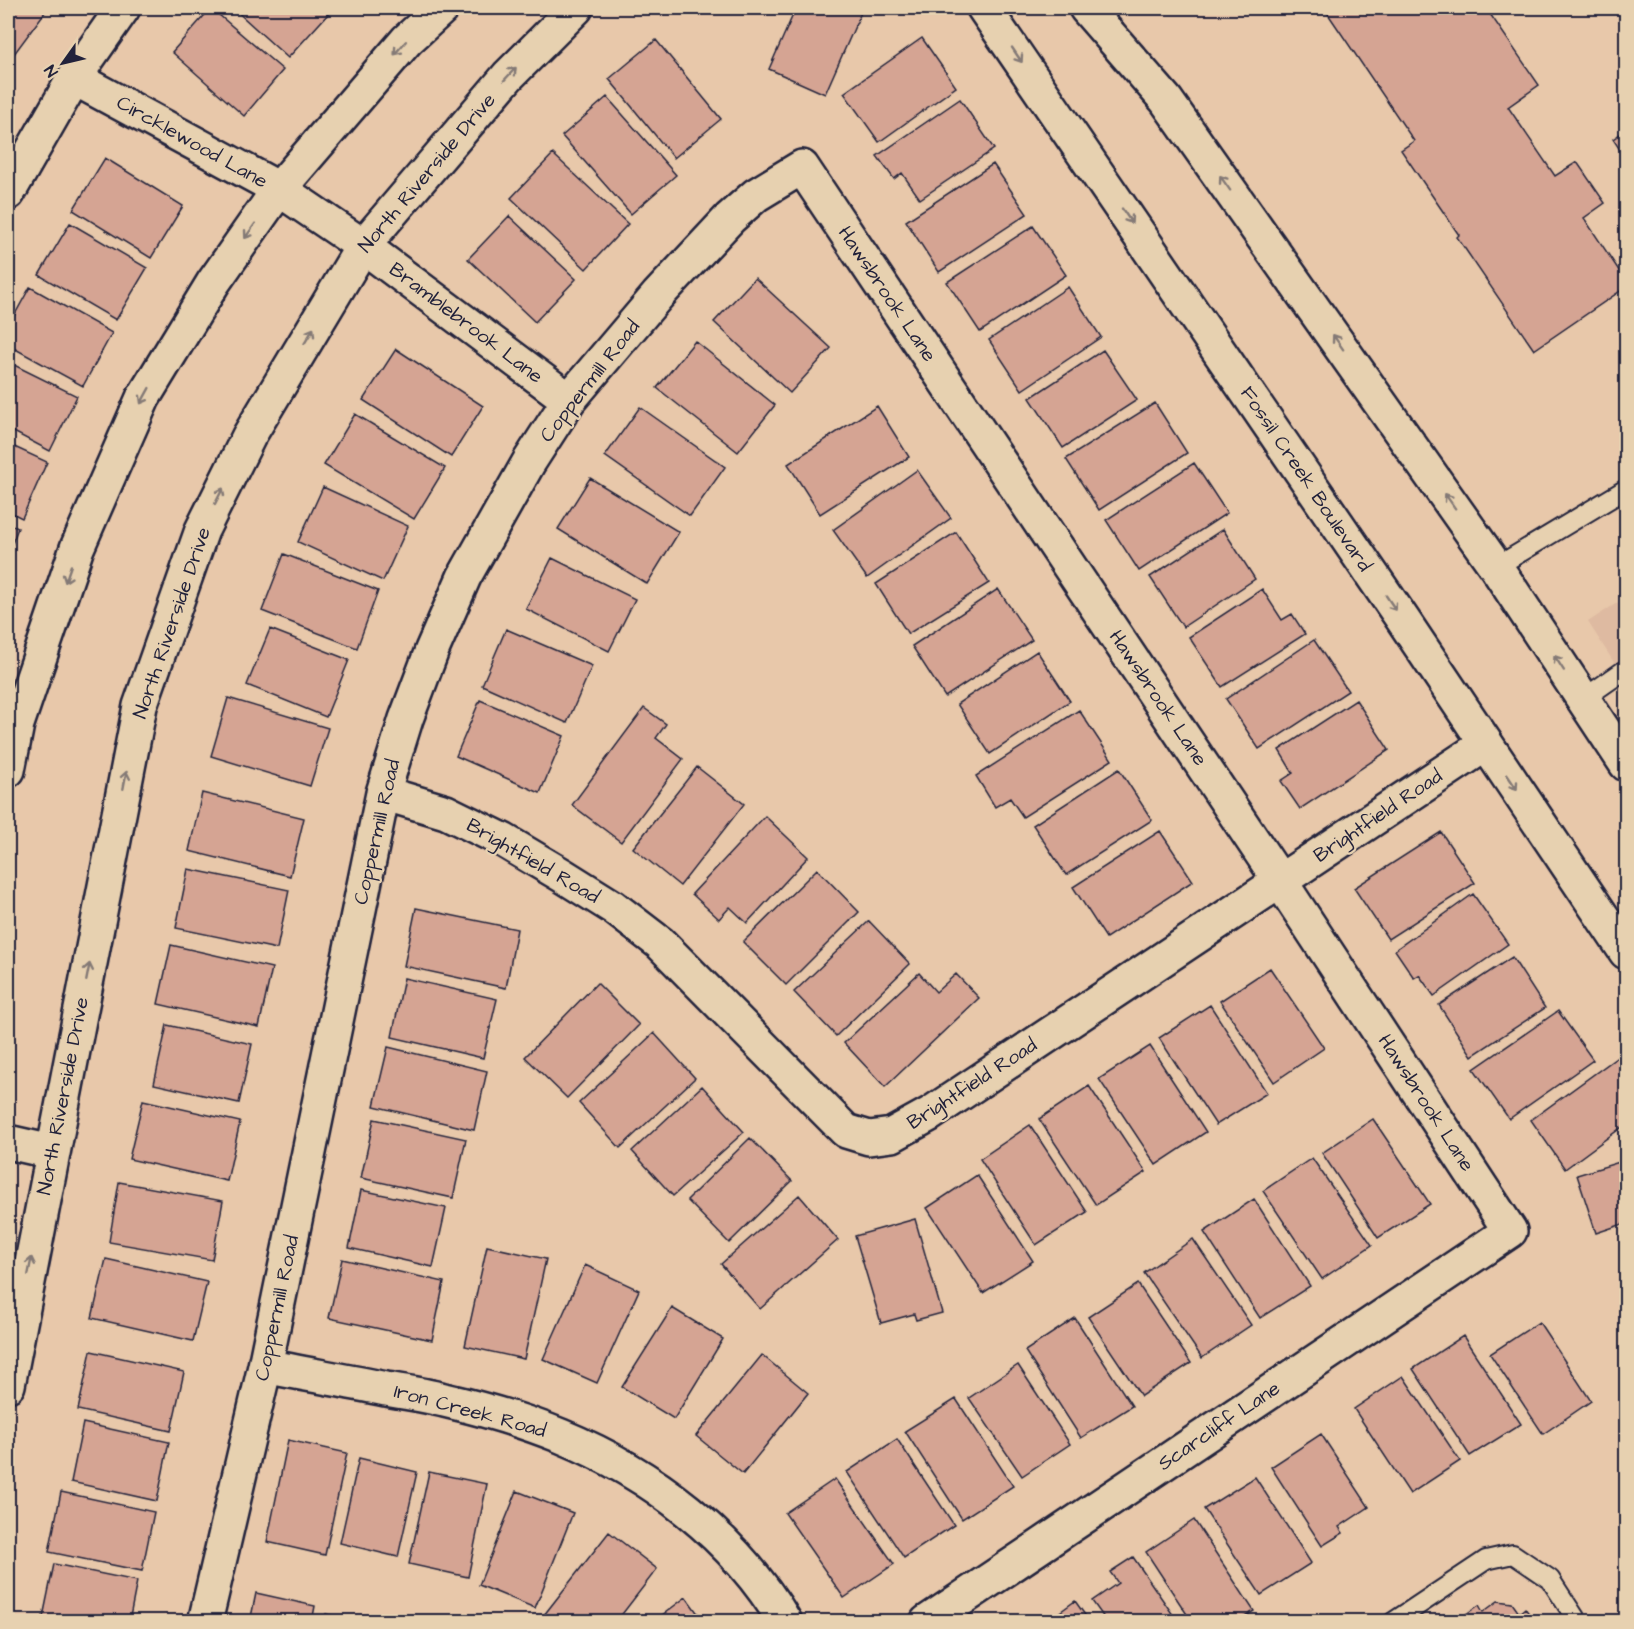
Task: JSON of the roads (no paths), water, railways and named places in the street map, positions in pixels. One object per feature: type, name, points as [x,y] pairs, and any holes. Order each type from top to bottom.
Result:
[{"type":"street","points":[[8,193],[74,78],[123,8]]},
{"type":"street","points":[[8,770],[17,724],[76,548],[143,398],[213,283],[279,189],[407,40],[442,8]]},
{"type":"street","name":"North Riverside Drive","points":[[8,1385],[140,706],[202,530],[249,436],[363,246],[508,76],[576,8]]},
{"type":"street","name":"Fossil Creek Boulevard","points":[[984,8],[1626,952]]},
{"type":"street","points":[[1086,8],[1166,100],[1496,567],[1626,764]]},
{"type":"street","name":"Circklewood Lane","points":[[74,78],[279,189],[363,246]]},
{"type":"street","name":"Coppermill Road","points":[[205,1622],[266,1366],[383,793],[406,719],[432,650],[464,577],[528,462],[569,400],[658,295],[730,218],[756,195],[801,167]]},
{"type":"street","name":"Hawsbrook Lane","points":[[801,167],[1280,881],[1510,1231]]},
{"type":"street","name":"Bramblebrook Lane","points":[[363,246],[569,400]]},
{"type":"street","name":"Brightfield Road","points":[[383,793],[446,813],[503,840],[613,907],[660,943],[846,1131],[869,1138],[892,1136],[930,1114],[1486,744]]},
{"type":"street","points":[[8,1142],[52,1152]]},
{"type":"street","name":"Scarcliff Lane","points":[[927,1622],[1510,1231]]},
{"type":"street","name":"Iron Creek Road","points":[[266,1366],[443,1400],[507,1417],[562,1436],[618,1464],[656,1487],[692,1514],[725,1544],[754,1577],[785,1622]]},
{"type":"lane","points":[[1496,567],[1626,489]]},
{"type":"lane","points":[[1583,699],[1626,669]]},
{"type":"lane","points":[[1393,1622],[1486,1560],[1513,1554],[1550,1579],[1578,1622]]}]
